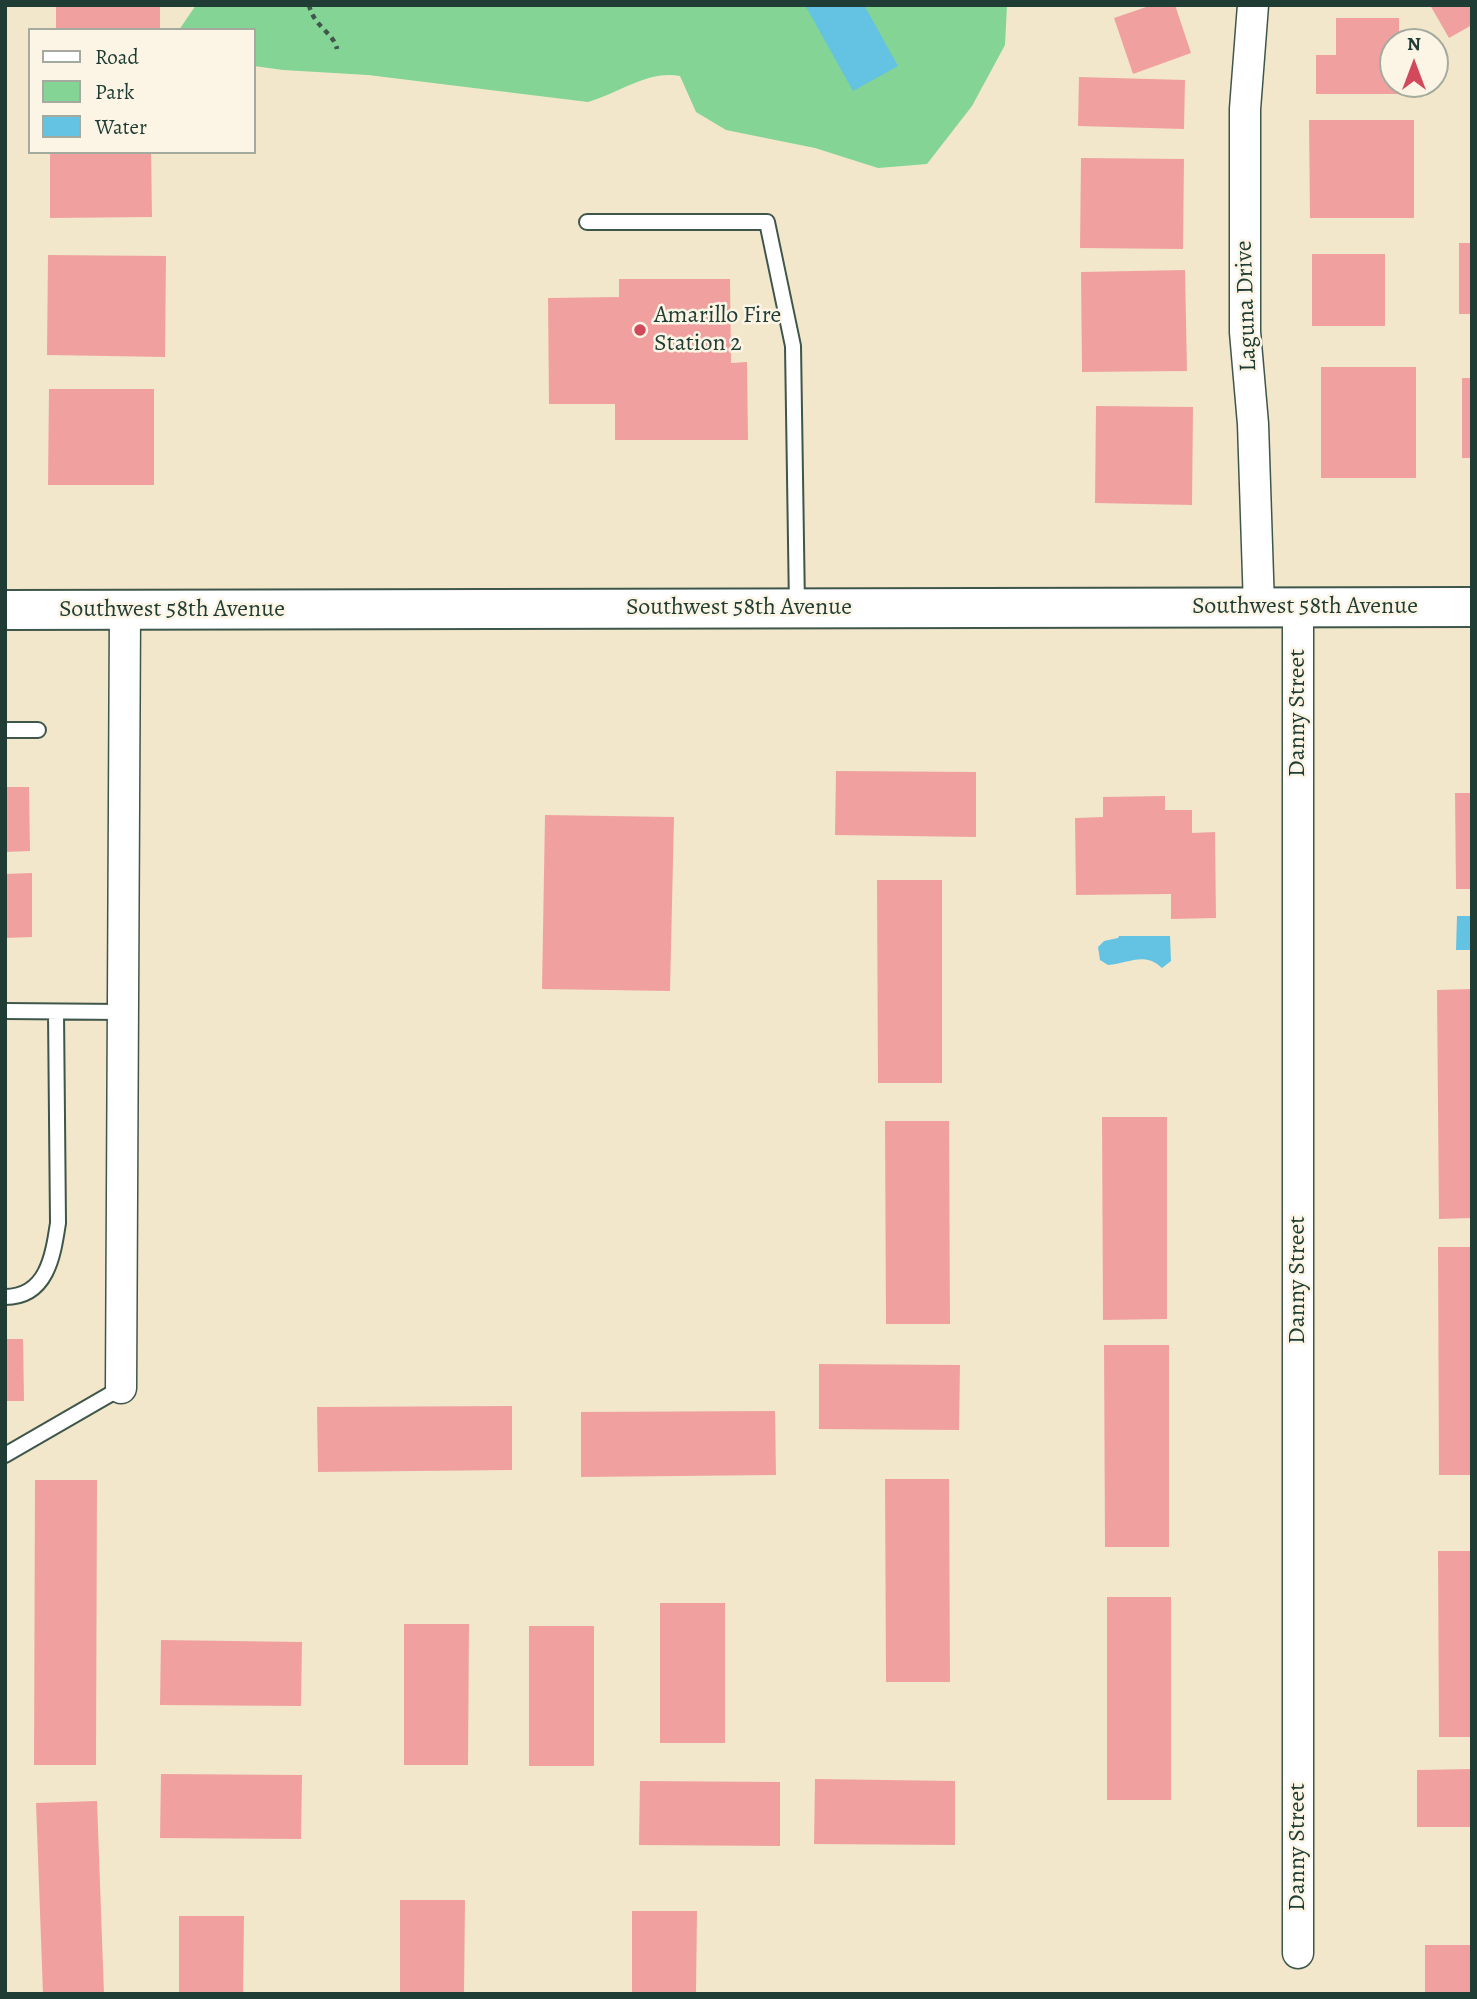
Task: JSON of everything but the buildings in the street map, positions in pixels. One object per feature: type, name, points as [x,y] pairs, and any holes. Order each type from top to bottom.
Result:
[{"type":"main road","name":"Southwest 58th Avenue","points":[[5,610],[1472,607]]},
{"type":"street","name":"Laguna Drive","points":[[1253,5],[1245,109],[1245,332],[1253,424],[1259,607]]},
{"type":"street","name":"Danny Street","points":[[1297,607],[1297,1953]]},
{"type":"street","points":[[121,1388],[125,610]]},
{"type":"lane","points":[[587,222],[767,222],[793,346],[797,608]]},
{"type":"lane","points":[[5,730],[38,730]]},
{"type":"lane","points":[[5,1012],[123,1012]]},
{"type":"lane","points":[[5,1297],[18,1297],[39,1284],[53,1257],[58,1223],[56,1012]]},
{"type":"lane","points":[[5,1455],[121,1388]]},
{"type":"path","points":[[309,5],[312,17],[336,43],[337,49]]},
{"type":"green space","points":[[196,5],[1007,5],[1005,45],[972,106],[927,164],[878,168],[815,148],[726,130],[696,112],[680,76],[645,79],[588,102],[368,75],[256,66],[256,28],[180,28]]},
{"type":"water","points":[[805,5],[864,5],[898,66],[853,91]]},
{"type":"water","points":[[1457,916],[1472,916],[1472,950],[1456,950]]},
{"type":"water","points":[[1119,936],[1170,936],[1171,961],[1162,968],[1142,959],[1108,965],[1100,960],[1098,947],[1104,941]]},
{"type":"place","name":"Amarillo Fire Station 2","points":[[640,330]]}]
